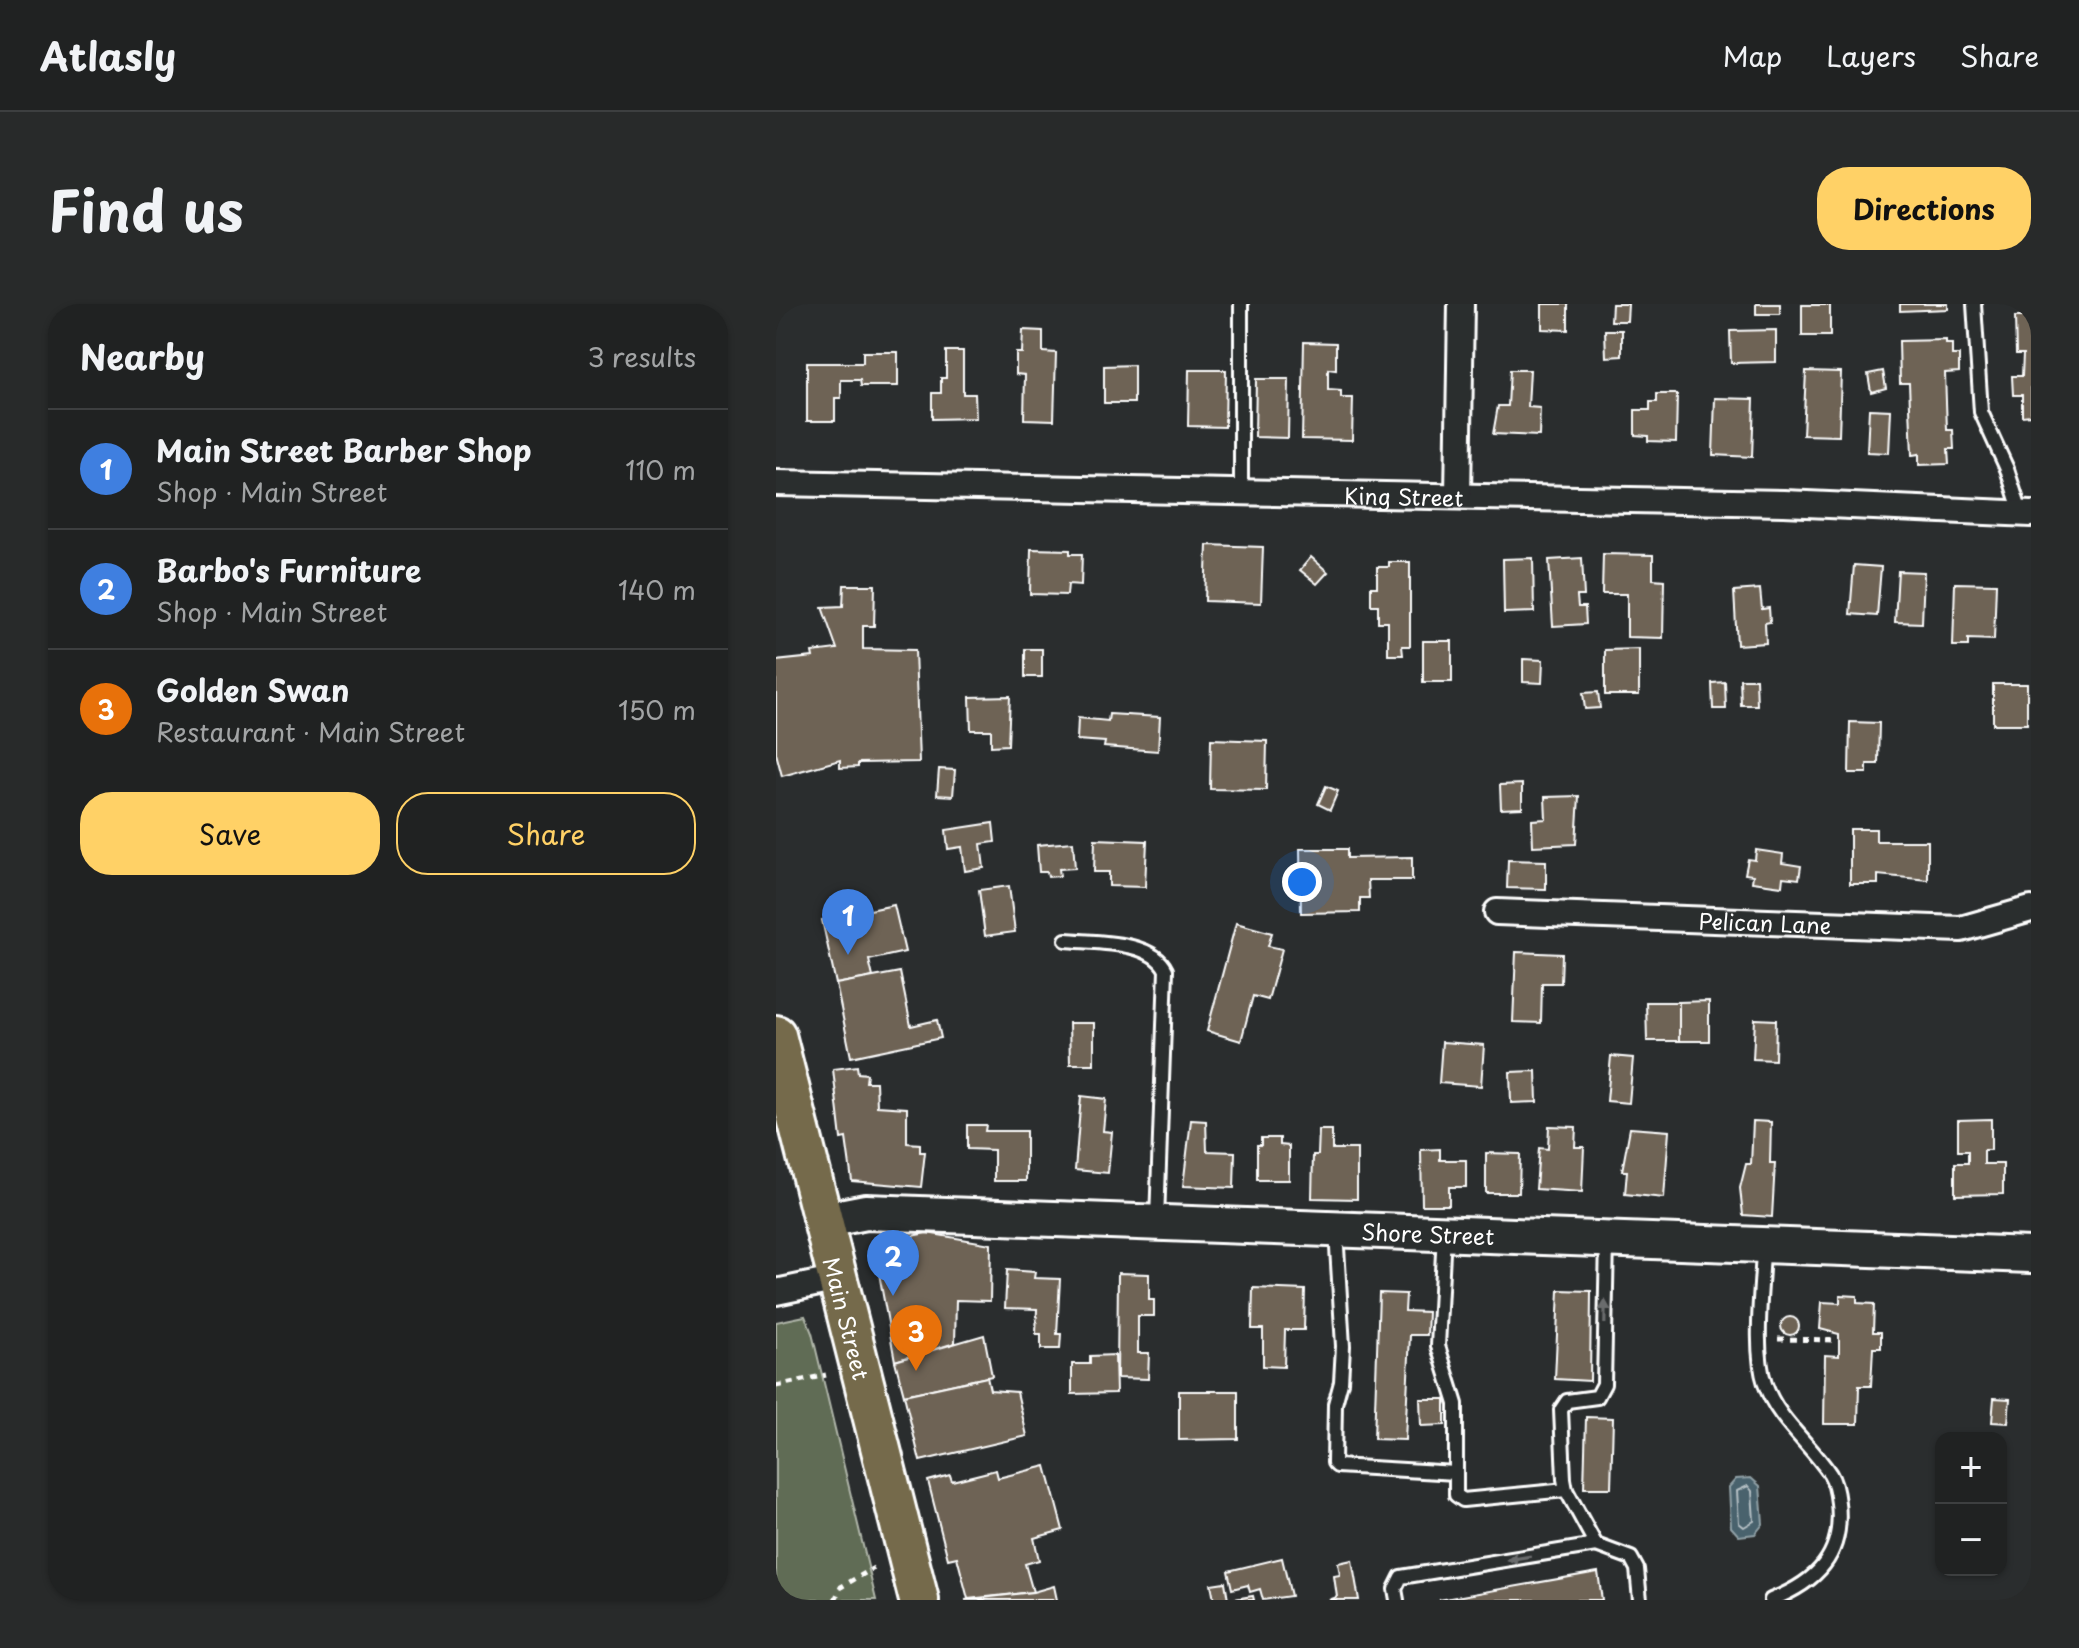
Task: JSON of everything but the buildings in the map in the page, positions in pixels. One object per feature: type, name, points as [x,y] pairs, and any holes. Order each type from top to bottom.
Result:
[{"type":"main road","name":"Main Street","points":[[776,1035],[919,1600]]},
{"type":"main road","name":"Shore Street","points":[[825,1220],[866,1212],[2031,1255]]},
{"type":"street","points":[[1458,496],[1461,304]]},
{"type":"street","name":"King Street","points":[[776,483],[1784,503],[2026,513]]},
{"type":"street","name":"Pelican Lane","points":[[1497,912],[1961,929],[2031,909]]},
{"type":"street","points":[[776,1292],[838,1279]]},
{"type":"lane","points":[[1241,304],[1241,492]]},
{"type":"lane","points":[[1974,304],[1981,412],[2026,513]]},
{"type":"lane","points":[[1066,940],[1136,948],[1162,961],[1166,970],[1157,1223]]},
{"type":"lane","points":[[1336,1229],[1343,1346],[1341,1382],[1335,1404],[1334,1463],[1337,1466],[1456,1473]]},
{"type":"lane","points":[[1444,1234],[1438,1346],[1456,1404],[1456,1495],[1463,1500],[1566,1490]]},
{"type":"lane","points":[[1596,1545],[1566,1490],[1561,1410],[1567,1401],[1597,1397],[1604,1384],[1607,1240]]},
{"type":"lane","points":[[1763,1246],[1761,1338],[1765,1385],[1786,1423],[1832,1476],[1839,1517],[1836,1542],[1827,1563],[1796,1588],[1771,1600]]},
{"type":"lane","points":[[1396,1595],[1401,1577],[1596,1545],[1631,1558],[1637,1569],[1640,1600]]},
{"type":"path","points":[[1761,1338],[1839,1340]]},
{"type":"path","points":[[776,1386],[826,1375]]},
{"type":"path","points":[[835,1600],[841,1587],[874,1568]]},
{"type":"green space","points":[[805,1316],[812,1333],[876,1600],[776,1600],[776,1322]]},
{"type":"water","points":[[1751,1478],[1760,1486],[1763,1524],[1755,1534],[1739,1536],[1731,1527],[1729,1487],[1736,1479]]},
{"type":"place","name":"Main Street Barber Shop","points":[[848,955]]},
{"type":"place","name":"Barbo's Furniture","points":[[893,1296]]},
{"type":"place","name":"Golden Swan","points":[[916,1371]]}]
